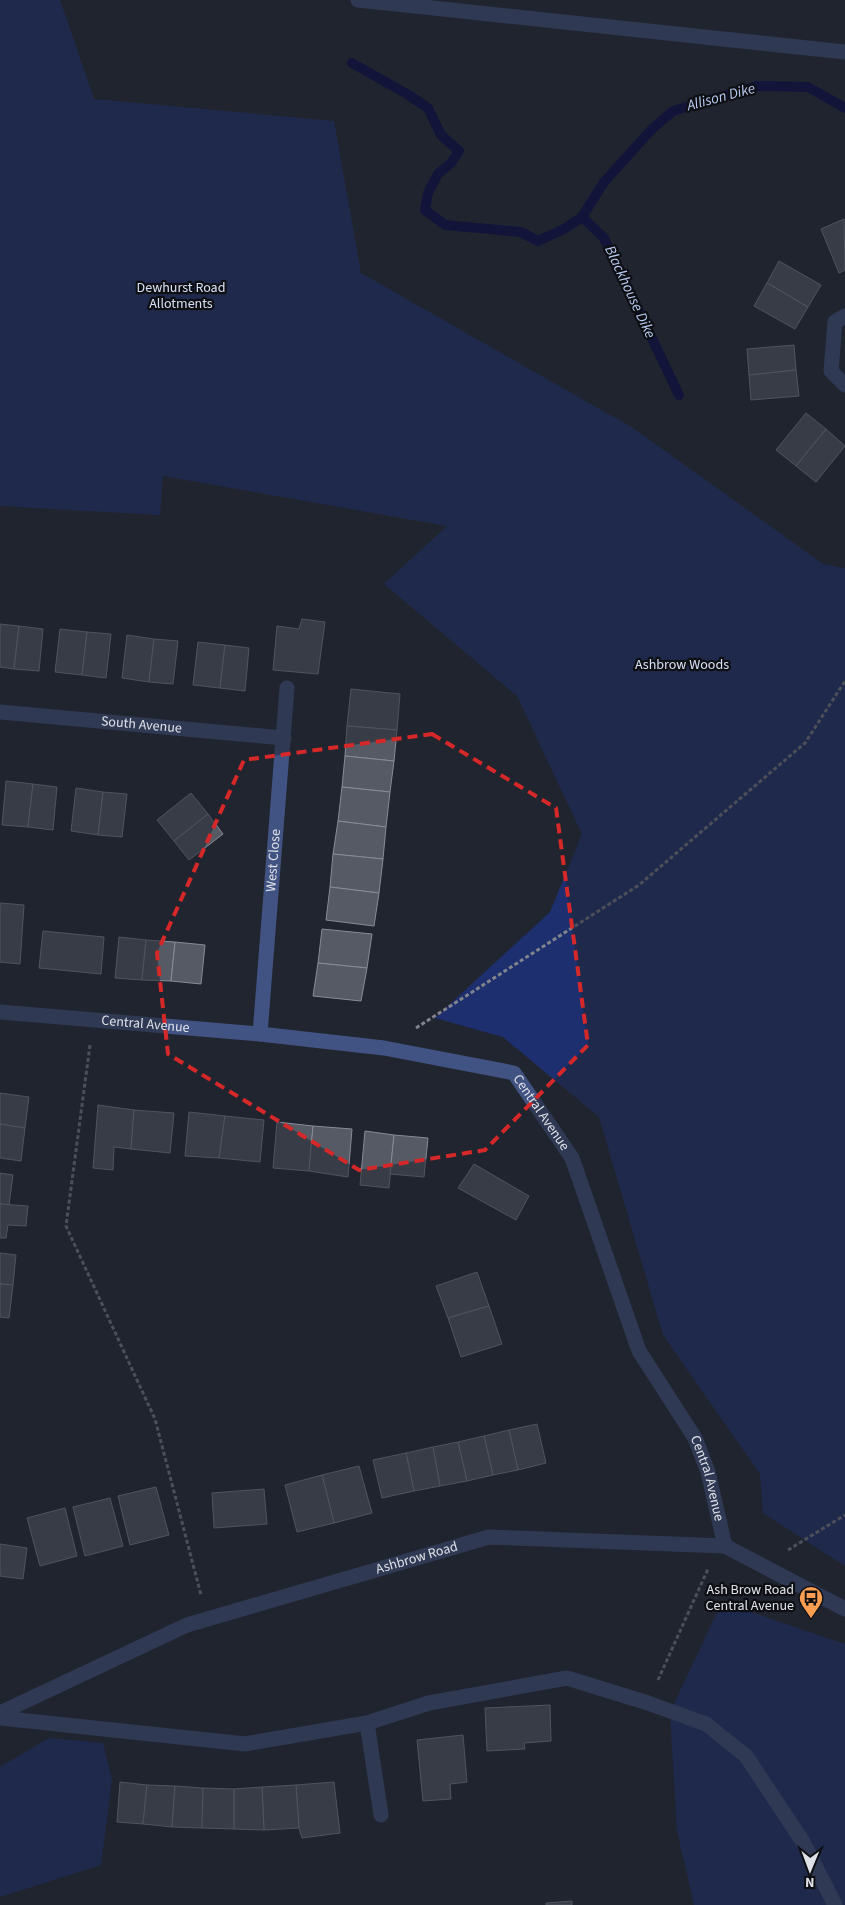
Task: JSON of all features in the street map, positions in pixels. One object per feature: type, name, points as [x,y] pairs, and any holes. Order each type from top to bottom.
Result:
[{"type":"street","points":[[358,0],[500,7],[845,52]]},
{"type":"street","points":[[845,316],[836,322],[830,371],[845,385]]},
{"type":"street","name":"West Close","points":[[260,1034],[287,688]]},
{"type":"street","name":"South Avenue","points":[[0,712],[284,738]]},
{"type":"street","name":"Central Avenue","points":[[0,1012],[260,1034],[384,1048],[514,1073],[572,1158],[639,1351],[695,1438],[708,1472],[722,1546]]},
{"type":"street","name":"Ashbrow Road","points":[[0,1714],[187,1624],[489,1538],[722,1546],[845,1609]]},
{"type":"street","points":[[0,1718],[245,1744],[367,1723],[429,1703],[567,1678],[648,1703],[706,1724],[746,1756],[802,1842],[835,1905]]},
{"type":"street","points":[[367,1723],[381,1815]]},
{"type":"path","points":[[384,1048],[639,885],[805,743],[845,681]]},
{"type":"path","points":[[93,1020],[66,1226],[155,1419],[208,1619]]},
{"type":"path","points":[[764,1567],[845,1515]]},
{"type":"path","points":[[648,1703],[722,1546]]},
{"type":"highlighted area","points":[[432,734],[556,808],[588,1045],[485,1150],[359,1170],[168,1054],[157,953],[244,760]]},
{"type":"green space","name":"Ashbrow Woods","points":[[0,0],[60,0],[94,99],[334,121],[361,273],[633,428],[823,564],[845,568],[845,1566],[763,1513],[760,1474],[663,1335],[599,1117],[503,1037],[435,1018],[550,912],[582,834],[517,696],[384,584],[447,526],[163,476],[160,515],[0,506]]},
{"type":"green space","points":[[722,1602],[845,1644],[845,1905],[694,1905],[677,1831],[670,1712]]},
{"type":"green space","points":[[49,1738],[103,1743],[112,1780],[101,1865],[0,1897],[0,1767]]},
{"type":"building","points":[[844,219],[845,270],[839,273],[821,229]]},
{"type":"building","points":[[779,261],[821,285],[808,307],[767,283]]},
{"type":"building","points":[[767,283],[808,307],[795,329],[754,306]]},
{"type":"building","points":[[794,345],[796,370],[749,375],[747,349]]},
{"type":"building","points":[[796,370],[799,396],[751,400],[749,375]]},
{"type":"building","points":[[806,413],[826,429],[796,466],[776,450]]},
{"type":"building","points":[[826,429],[845,446],[816,482],[796,466]]},
{"type":"building","points":[[302,619],[325,622],[318,674],[273,670],[277,626],[299,629]]},
{"type":"building","points":[[0,624],[19,626],[14,669],[0,667]]},
{"type":"building","points":[[19,626],[43,629],[39,671],[14,669]]},
{"type":"building","points":[[60,629],[87,632],[82,675],[55,672]]},
{"type":"building","points":[[87,632],[111,634],[106,678],[82,675]]},
{"type":"building","points":[[127,635],[154,639],[149,682],[122,678]]},
{"type":"building","points":[[154,639],[178,641],[173,684],[149,682]]},
{"type":"building","points":[[198,642],[225,645],[220,688],[193,685]]},
{"type":"building","points":[[225,645],[249,648],[245,691],[220,688]]},
{"type":"building","points":[[351,689],[400,694],[397,730],[347,726]]},
{"type":"building","points":[[347,726],[397,730],[394,761],[345,756]]},
{"type":"building","points":[[345,756],[394,761],[390,792],[342,787]]},
{"type":"building","points":[[6,781],[33,784],[28,827],[2,825]]},
{"type":"building","points":[[33,784],[57,787],[53,830],[28,827]]},
{"type":"building","points":[[342,787],[390,792],[386,827],[338,821]]},
{"type":"building","points":[[76,788],[103,792],[98,835],[71,831]]},
{"type":"building","points":[[103,792],[127,794],[122,837],[98,835]]},
{"type":"building","points":[[191,793],[208,814],[174,841],[157,820]]},
{"type":"building","points":[[208,814],[223,834],[189,860],[174,841]]},
{"type":"building","points":[[338,821],[386,827],[383,859],[333,854]]},
{"type":"building","points":[[333,854],[383,859],[379,893],[330,887]]},
{"type":"building","points":[[330,887],[379,893],[374,926],[326,920]]},
{"type":"building","points":[[0,903],[24,905],[20,964],[0,962]]},
{"type":"building","points":[[322,929],[372,934],[367,968],[318,963]]},
{"type":"building","points":[[43,931],[104,937],[101,974],[39,968]]},
{"type":"building","points":[[119,937],[146,940],[142,980],[115,978]]},
{"type":"building","points":[[146,940],[175,942],[171,981],[142,980]]},
{"type":"building","points":[[175,942],[205,945],[201,984],[171,981]]},
{"type":"building","points":[[318,963],[367,968],[361,1001],[313,996]]},
{"type":"building","points":[[0,1093],[29,1097],[25,1128],[0,1124]]},
{"type":"building","points":[[98,1105],[134,1110],[131,1149],[114,1147],[113,1170],[93,1168]]},
{"type":"building","points":[[134,1110],[174,1113],[170,1153],[131,1149]]},
{"type":"building","points":[[189,1112],[225,1116],[219,1158],[185,1156]]},
{"type":"building","points":[[225,1116],[264,1120],[260,1162],[219,1158]]},
{"type":"building","points":[[277,1122],[313,1126],[309,1171],[273,1168]]},
{"type":"building","points":[[0,1124],[25,1128],[21,1161],[0,1158]]},
{"type":"building","points":[[313,1126],[352,1129],[348,1177],[309,1171]]},
{"type":"building","points":[[365,1131],[394,1135],[389,1188],[360,1185]]},
{"type":"building","points":[[394,1135],[428,1138],[424,1177],[390,1174]]},
{"type":"building","points":[[474,1164],[529,1196],[516,1220],[458,1188]]},
{"type":"building","points":[[0,1173],[13,1175],[9,1205],[0,1204]]},
{"type":"building","points":[[0,1204],[28,1206],[26,1226],[8,1225],[6,1238],[0,1238]]},
{"type":"building","points":[[0,1253],[16,1255],[13,1285],[0,1284]]},
{"type":"building","points":[[477,1272],[489,1306],[448,1318],[436,1286]]},
{"type":"building","points":[[0,1284],[13,1285],[9,1318],[0,1317]]},
{"type":"building","points":[[489,1306],[502,1344],[461,1357],[448,1318]]},
{"type":"building","points":[[537,1424],[546,1463],[518,1470],[509,1430]]},
{"type":"building","points":[[509,1430],[518,1470],[493,1475],[484,1436]]},
{"type":"building","points":[[484,1436],[493,1475],[467,1481],[458,1442]]},
{"type":"building","points":[[458,1442],[467,1481],[440,1486],[433,1447]]},
{"type":"building","points":[[433,1447],[440,1486],[414,1491],[406,1453]]},
{"type":"building","points":[[406,1453],[414,1491],[382,1498],[373,1460]]},
{"type":"building","points":[[359,1466],[372,1513],[334,1523],[322,1475]]},
{"type":"building","points":[[322,1475],[334,1523],[297,1532],[285,1485]]},
{"type":"building","points":[[156,1487],[169,1535],[130,1545],[118,1496]]},
{"type":"building","points":[[264,1489],[267,1524],[214,1528],[212,1493]]},
{"type":"building","points":[[110,1498],[123,1546],[85,1556],[73,1507]]},
{"type":"building","points":[[65,1508],[77,1556],[40,1566],[27,1518]]},
{"type":"building","points":[[0,1544],[27,1548],[23,1579],[0,1576]]},
{"type":"building","points":[[550,1705],[551,1741],[524,1743],[525,1749],[487,1751],[485,1708]]},
{"type":"building","points":[[463,1735],[467,1782],[450,1784],[451,1799],[423,1801],[417,1740]]},
{"type":"building","points":[[120,1782],[147,1785],[143,1824],[117,1822]]},
{"type":"building","points":[[334,1782],[340,1833],[302,1838],[299,1828],[296,1785]]},
{"type":"building","points":[[147,1785],[175,1786],[172,1827],[143,1824]]},
{"type":"building","points":[[296,1785],[299,1828],[264,1830],[262,1787]]},
{"type":"building","points":[[175,1786],[203,1788],[202,1828],[172,1827]]},
{"type":"building","points":[[262,1787],[264,1830],[234,1829],[234,1789]]},
{"type":"building","points":[[203,1788],[234,1789],[234,1829],[202,1828]]},
{"type":"building","points":[[572,1901],[572,1905],[546,1905],[546,1903]]},
{"type":"waterway","name":"Blackhouse Dike","points":[[352,63],[428,108],[441,135],[459,151],[451,163],[438,174],[428,193],[425,210],[445,225],[521,232],[538,241],[564,229],[582,217],[604,238],[679,395]]},
{"type":"waterway","name":"Allison Dike","points":[[582,217],[604,182],[652,129],[673,111],[757,86],[808,87],[845,108]]},
{"type":"place","name":"Ash Brow Road Central Avenue","points":[[811,1619]]},
{"type":"park label","name":"Dewhurst Road Allotments","points":[[181,296]]}]
